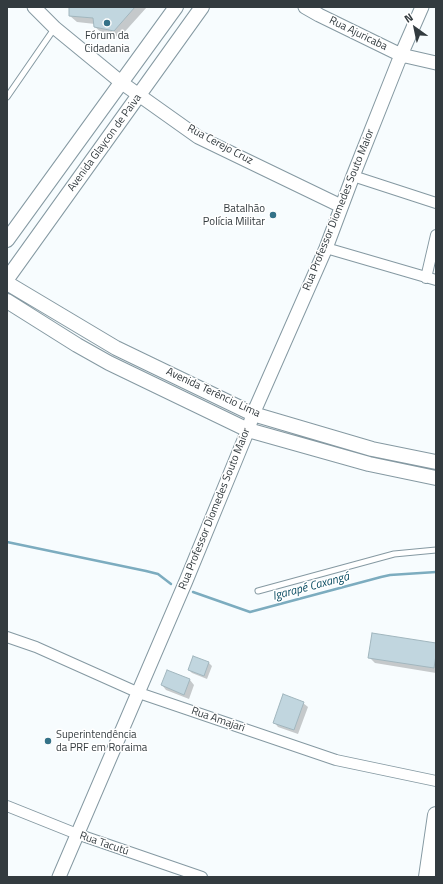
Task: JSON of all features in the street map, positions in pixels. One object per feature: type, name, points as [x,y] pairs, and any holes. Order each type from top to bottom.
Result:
[{"type":"main road","name":"Avenida Glaycon de Paiva","points":[[7,240],[176,7]]},
{"type":"main road","name":"Avenida Glaycon de Paiva","points":[[7,279],[202,7]]},
{"type":"main road","name":"Avenida Terêncio Lima","points":[[7,283],[116,348],[253,414],[372,449],[436,462]]},
{"type":"main road","name":"Avenida Terêncio Lima","points":[[7,301],[109,363],[248,430],[369,464],[436,478]]},
{"type":"main road","points":[[77,344],[86,331]]},
{"type":"main road","points":[[427,877],[436,815]]},
{"type":"street","name":"Rua Cerejo Cruz","points":[[34,7],[55,28],[122,83],[198,137],[342,206]]},
{"type":"street","name":"Rua Ajuricaba","points":[[305,7],[401,55],[436,63]]},
{"type":"street","name":"Rua Professor Diomedes Souto Maior","points":[[59,877],[179,598],[248,430],[253,414],[326,248],[401,55],[422,7]]},
{"type":"street","points":[[353,176],[436,203]]},
{"type":"street","points":[[326,248],[431,279],[436,235]]},
{"type":"street","name":"Rua Amajari","points":[[7,637],[36,647],[138,693],[336,760],[436,781]]},
{"type":"street","name":"Rua Tacutú","points":[[7,806],[77,834],[202,877]]},
{"type":"lane","points":[[7,97],[55,28]]},
{"type":"lane","points":[[258,591],[394,554],[436,550]]},
{"type":"building","name":"Fórum da Cidadania","points":[[69,7],[135,7],[114,31],[94,27],[93,18],[69,16]]},
{"type":"building","points":[[372,633],[436,643],[434,668],[368,658]]},
{"type":"building","points":[[193,656],[209,662],[204,676],[188,670]]},
{"type":"building","points":[[167,670],[190,679],[184,695],[161,685]]},
{"type":"building","points":[[283,694],[304,702],[294,730],[273,723]]},
{"type":"waterway","name":"Igarapé Caxangá","points":[[7,542],[158,574],[171,584]]},
{"type":"waterway","name":"Igarapé Caxangá","points":[[193,592],[250,612],[390,575],[436,572]]},
{"type":"place","name":"Fórum da Cidadania","points":[[107,23]]},
{"type":"place","name":"Batalhão Polícia Militar","points":[[273,215]]},
{"type":"place","name":"Superintendência da PRF em Roraima","points":[[48,741]]}]
